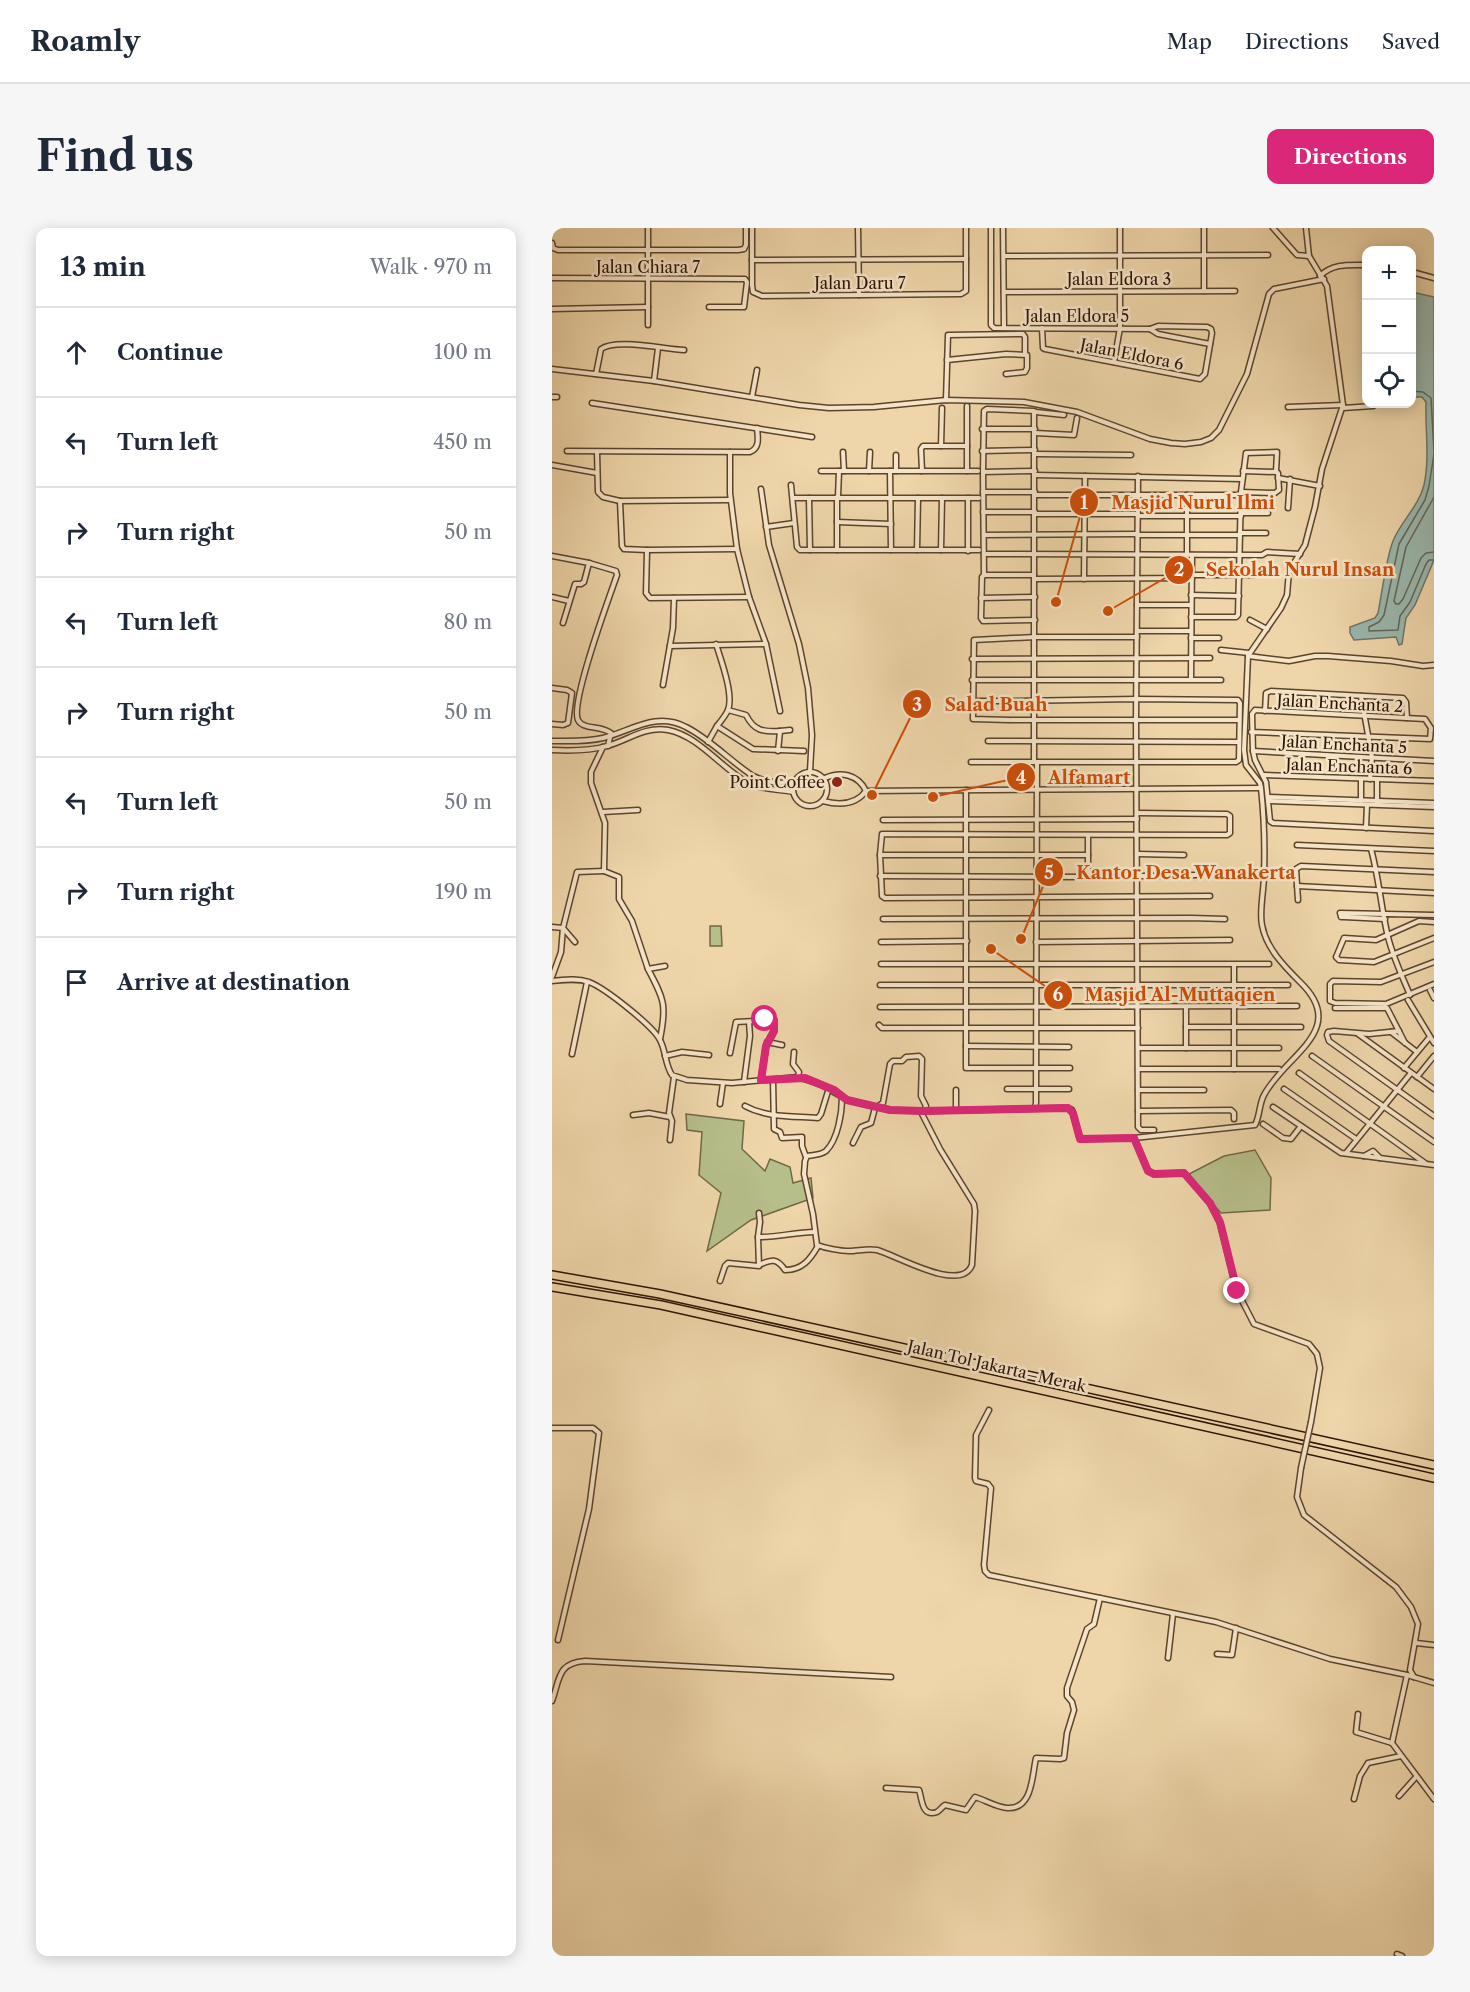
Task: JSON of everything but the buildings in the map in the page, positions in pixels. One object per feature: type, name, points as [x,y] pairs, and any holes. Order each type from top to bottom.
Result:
[{"type":"highway","name":"Jalan Tol Jakarta–Merak","points":[[552,1275],[660,1294],[1434,1466]]},
{"type":"highway","name":"Jalan Tol Jakarta–Merak","points":[[552,1287],[661,1305],[1434,1478]]},
{"type":"street","points":[[648,228],[648,325]]},
{"type":"street","points":[[553,246],[558,250],[744,249],[746,228]]},
{"type":"street","points":[[752,228],[752,260],[966,259],[966,228]]},
{"type":"street","points":[[858,228],[859,295]]},
{"type":"street","points":[[991,228],[991,325],[994,328],[1004,328],[1004,228]]},
{"type":"street","points":[[1114,362],[1120,328],[1120,228]]},
{"type":"street","points":[[1204,228],[1204,291]]},
{"type":"street","points":[[1273,228],[1297,255],[1309,256]]},
{"type":"street","points":[[660,1039],[632,1012],[587,982],[552,979],[561,952],[563,928],[577,872],[604,871],[618,876],[619,899],[632,921],[648,969],[664,1001],[660,1039],[669,1071],[674,1077],[723,1083],[798,1077],[829,1088],[842,1097],[875,1108],[922,1111],[1070,1108],[1081,1139],[1134,1138],[1254,1126],[1264,1093],[1315,1033],[1318,1018],[1314,1000],[1275,954],[1262,926],[1265,860],[1261,788],[1245,760],[1248,655],[1287,595],[1289,571],[1301,554],[1316,507],[1322,470],[1343,407],[1330,302],[1322,277],[1309,256],[1306,228]]},
{"type":"street","points":[[1004,256],[1268,255]]},
{"type":"street","name":"Jalan Daru 7","points":[[752,260],[752,285],[756,294],[762,296],[964,293],[966,291],[966,259]]},
{"type":"street","points":[[552,369],[654,381],[813,407],[856,408],[946,400],[1024,402],[1077,412],[1161,441],[1185,444],[1201,442],[1211,438],[1220,430],[1247,374],[1269,294],[1274,289],[1322,277],[1328,268],[1362,265]]},
{"type":"street","points":[[1416,273],[1434,278]]},
{"type":"street","name":"Jalan Chiara 7","points":[[552,278],[745,279],[747,282],[744,307],[709,308]]},
{"type":"street","name":"Jalan Eldora 3","points":[[1004,292],[1235,291]]},
{"type":"street","points":[[552,309],[648,308]]},
{"type":"street","name":"Jalan Eldora 5","points":[[1004,328],[1207,327],[1212,333],[1210,344],[1158,334],[1150,329]]},
{"type":"street","name":"Jalan Eldora 6","points":[[1042,328],[1043,348],[1045,349],[1200,379],[1205,374],[1210,344]]},
{"type":"street","points":[[946,400],[948,335],[1023,334],[1027,369],[1025,372],[1006,374]]},
{"type":"street","points":[[596,374],[601,349],[609,344],[621,343],[684,350]]},
{"type":"street","points":[[654,381],[658,348]]},
{"type":"street","points":[[947,360],[1025,354]]},
{"type":"street","points":[[752,397],[757,370]]},
{"type":"street","points":[[592,403],[812,437]]},
{"type":"street","points":[[967,406],[967,471]]},
{"type":"street","points":[[1288,406],[1362,406]]},
{"type":"street","points":[[941,446],[942,408]]},
{"type":"street","points":[[1035,620],[983,621],[981,618],[982,577],[984,575],[983,492],[980,472],[983,414],[987,409],[1032,410],[1064,415]]},
{"type":"street","points":[[1035,1107],[1036,412]]},
{"type":"street","points":[[982,429],[1074,435],[1077,418]]},
{"type":"street","points":[[567,451],[730,452],[755,450],[758,428]]},
{"type":"street","points":[[922,471],[922,447],[967,446]]},
{"type":"street","points":[[982,451],[1131,455]]},
{"type":"street","points":[[597,452],[600,495],[620,501],[730,500]]},
{"type":"street","points":[[730,452],[730,500],[737,549],[749,597],[766,644],[780,711]]},
{"type":"street","points":[[837,550],[837,498],[843,452]]},
{"type":"street","points":[[869,471],[870,452]]},
{"type":"street","points":[[983,492],[1085,495],[1187,495],[1241,494],[1275,493],[1279,490],[1278,473],[1276,472],[1277,452],[1246,453],[1241,494],[1238,615],[1236,617],[1191,617]]},
{"type":"street","points":[[896,455],[896,471]]},
{"type":"street","points":[[552,465],[597,473]]},
{"type":"street","points":[[821,471],[967,471],[1085,476],[1242,478]]},
{"type":"street","points":[[890,471],[891,549]]},
{"type":"street","points":[[1243,471],[1276,472]]},
{"type":"street","points":[[1084,579],[1085,476]]},
{"type":"street","points":[[1138,476],[1136,658],[1138,1128],[1154,1130]]},
{"type":"street","points":[[1278,478],[1320,486]]},
{"type":"street","points":[[1288,508],[1290,479]]},
{"type":"street","points":[[791,485],[796,547],[800,550],[979,550]]},
{"type":"street","points":[[761,489],[774,564],[799,644],[808,688],[812,735],[810,771]]},
{"type":"street","points":[[1187,495],[1187,535],[1192,577],[1191,680]]},
{"type":"street","points":[[793,498],[979,498]]},
{"type":"street","points":[[809,498],[810,550]]},
{"type":"street","points":[[917,550],[918,498]]},
{"type":"street","points":[[941,550],[942,498]]},
{"type":"street","points":[[968,498],[968,550]]},
{"type":"street","points":[[620,501],[622,546],[627,550],[737,549]]},
{"type":"street","points":[[983,512],[1187,516],[1268,513]]},
{"type":"street","points":[[837,522],[891,524]]},
{"type":"street","points":[[766,527],[794,523]]},
{"type":"street","points":[[984,535],[1266,533]]},
{"type":"street","points":[[647,550],[647,596],[650,598],[749,597]]},
{"type":"street","points":[[984,554],[1262,555],[1267,552],[1301,554]]},
{"type":"street","points":[[552,556],[616,571],[617,575],[585,674],[576,714],[579,722],[585,727],[603,728],[612,735]]},
{"type":"street","points":[[563,623],[575,584],[584,582],[589,563]]},
{"type":"street","points":[[984,575],[1084,579],[1254,575]]},
{"type":"street","points":[[1191,595],[1239,596]]},
{"type":"street","points":[[552,597],[569,601]]},
{"type":"street","points":[[981,598],[1035,597]]},
{"type":"street","points":[[663,685],[670,646],[674,598]]},
{"type":"street","points":[[1137,605],[1191,605]]},
{"type":"street","points":[[1250,620],[1267,629]]},
{"type":"street","points":[[1191,631],[975,639],[972,643],[973,719],[1239,720]]},
{"type":"street","points":[[1191,638],[1220,638]]},
{"type":"street","points":[[708,742],[728,710],[729,692],[716,644]]},
{"type":"street","points":[[670,646],[766,644]]},
{"type":"street","points":[[1221,650],[1289,660],[1328,656],[1423,666],[1434,665]]},
{"type":"street","points":[[972,659],[1210,658]]},
{"type":"street","points":[[972,680],[1221,680]]},
{"type":"street","points":[[552,688],[572,693],[568,723],[552,724]]},
{"type":"street","points":[[1265,711],[1265,695],[1268,691],[1403,698],[1407,702],[1407,718]]},
{"type":"street","points":[[1361,696],[1372,757],[1370,779]]},
{"type":"street","points":[[971,762],[1236,762],[1239,760],[1240,703],[1238,700],[1136,699],[972,701]]},
{"type":"street","points":[[728,710],[746,715],[753,727],[757,729],[790,730]]},
{"type":"street","name":"Jalan Enchanta 2","points":[[1251,732],[1252,714],[1255,710],[1425,719],[1431,728],[1430,739],[1369,736]]},
{"type":"street","points":[[552,741],[590,740],[612,735],[643,723],[665,721],[686,727],[753,776],[778,783],[795,781]]},
{"type":"street","points":[[717,726],[753,749],[804,752]]},
{"type":"street","points":[[552,750],[590,749],[606,746],[645,730],[677,732],[685,735],[731,772],[750,784],[761,788],[793,792]]},
{"type":"street","points":[[778,751],[780,731]]},
{"type":"street","points":[[1369,736],[1251,732],[1255,760],[1266,782],[1272,822],[1434,831]]},
{"type":"street","points":[[604,871],[606,833],[603,812],[591,783],[591,772],[612,735]]},
{"type":"street","points":[[988,741],[1239,742]]},
{"type":"street","name":"Jalan Enchanta 5","points":[[1253,751],[1434,761]]},
{"type":"street","points":[[823,801],[828,788],[825,778],[810,771],[801,774],[795,781],[793,792],[798,801],[806,806],[823,801],[842,804],[855,801],[866,791],[1261,788]]},
{"type":"street","points":[[825,778],[834,774],[846,774],[857,779],[866,791]]},
{"type":"street","name":"Jalan Enchanta 6","points":[[1262,775],[1434,781]]},
{"type":"street","points":[[1360,803],[1361,779]]},
{"type":"street","points":[[1377,779],[1377,803]]},
{"type":"street","points":[[966,790],[966,1066],[968,1069],[1070,1068]]},
{"type":"street","points":[[1269,799],[1434,805]]},
{"type":"street","points":[[1360,803],[1367,805],[1377,803]]},
{"type":"street","points":[[1366,828],[1367,805]]},
{"type":"street","points":[[603,812],[638,810]]},
{"type":"street","points":[[1137,813],[1227,814],[1230,816],[1230,833],[1228,835],[882,834],[881,895],[883,898],[1210,896]]},
{"type":"street","points":[[883,820],[1137,819]]},
{"type":"street","points":[[1088,877],[1089,835]]},
{"type":"street","points":[[1297,845],[1434,851]]},
{"type":"street","points":[[1371,849],[1377,869],[1383,913],[1393,956],[1409,997],[1429,1038],[1434,1043]]},
{"type":"street","points":[[1138,854],[1184,855]]},
{"type":"street","points":[[880,855],[1088,855]]},
{"type":"street","points":[[1298,900],[1296,869],[1300,866],[1434,872]]},
{"type":"street","points":[[880,876],[1196,875]]},
{"type":"street","points":[[1297,886],[1434,893]]},
{"type":"street","points":[[1385,919],[1340,915],[1344,912],[1434,915]]},
{"type":"street","points":[[882,919],[1225,920]]},
{"type":"street","points":[[1434,922],[1419,921],[1375,940],[1344,939],[1337,953],[1338,959],[1374,962],[1434,938]]},
{"type":"street","points":[[552,927],[563,928],[575,942]]},
{"type":"street","points":[[1036,942],[1230,940]]},
{"type":"street","points":[[881,942],[967,941]]},
{"type":"street","points":[[1434,962],[1402,976],[1376,983],[1333,981],[1330,984],[1330,1000],[1380,1005],[1409,997],[1434,984]]},
{"type":"street","points":[[881,964],[967,966],[1269,964]]},
{"type":"street","points":[[1234,964],[1234,1069]]},
{"type":"street","points":[[648,969],[664,966]]},
{"type":"street","points":[[572,1054],[587,982]]},
{"type":"street","points":[[880,985],[1288,985]]},
{"type":"street","points":[[1430,990],[1434,998]]},
{"type":"street","points":[[880,1008],[1297,1006]]},
{"type":"street","points":[[1186,1007],[1186,1048]]},
{"type":"street","points":[[1335,1008],[1387,1008],[1405,1043]]},
{"type":"street","points":[[730,1053],[736,1022],[774,1020],[774,1031],[767,1042],[761,1080]]},
{"type":"street","points":[[744,1082],[750,1036],[749,1022]]},
{"type":"street","points":[[879,1025],[882,1028],[1036,1026],[1138,1028]]},
{"type":"street","points":[[1186,1027],[1301,1027]]},
{"type":"street","points":[[1399,1031],[1369,1034],[1328,1032],[1327,1035],[1329,1041],[1434,1116]]},
{"type":"street","points":[[1391,1032],[1417,1052]]},
{"type":"street","points":[[1358,1034],[1434,1089]]},
{"type":"street","points":[[1365,1040],[1369,1034]]},
{"type":"street","points":[[1404,1068],[1429,1038]]},
{"type":"street","points":[[767,1042],[782,1045]]},
{"type":"street","points":[[966,1046],[1069,1047]]},
{"type":"street","points":[[1138,1048],[1279,1048]]},
{"type":"street","points":[[794,1052],[793,1063],[799,1072],[798,1077]]},
{"type":"street","points":[[665,1056],[682,1053],[709,1055]]},
{"type":"street","points":[[853,1143],[861,1127],[871,1123],[875,1108],[882,1103],[891,1062],[902,1061],[906,1057],[919,1056],[922,1059],[921,1096],[926,1106],[922,1111]]},
{"type":"street","points":[[1312,1056],[1434,1142]]},
{"type":"street","points":[[1416,1077],[1434,1056]]},
{"type":"street","points":[[1138,1069],[1279,1069]]},
{"type":"street","points":[[1299,1073],[1427,1164]]},
{"type":"street","points":[[1346,1153],[1411,1073]]},
{"type":"street","points":[[670,1140],[672,1122],[669,1117],[674,1077]]},
{"type":"street","points":[[773,1080],[775,1130],[780,1132],[782,1138],[802,1137],[806,1157],[804,1174],[813,1214],[815,1241],[818,1246],[847,1251],[876,1250],[942,1274],[961,1275],[969,1272],[972,1261],[974,1204],[940,1149],[922,1111]]},
{"type":"street","points":[[720,1104],[723,1083]]},
{"type":"street","points":[[745,1106],[755,1111],[775,1115],[820,1117],[829,1088]]},
{"type":"street","points":[[1007,1089],[1069,1089]]},
{"type":"street","points":[[1284,1089],[1356,1139]]},
{"type":"street","points":[[956,1090],[956,1110]]},
{"type":"street","points":[[1138,1090],[1204,1090]]},
{"type":"street","points":[[806,1157],[827,1150],[840,1123],[842,1097]]},
{"type":"street","points":[[1274,1107],[1338,1152],[1434,1165]]},
{"type":"street","points":[[1138,1111],[1231,1110],[1234,1113],[1234,1119]]},
{"type":"street","points":[[633,1115],[649,1113],[669,1117]]},
{"type":"street","points":[[1263,1124],[1282,1138],[1291,1139],[1300,1126]]},
{"type":"street","points":[[1134,1138],[1148,1171],[1154,1174],[1184,1173],[1210,1203],[1223,1230],[1237,1291],[1254,1324],[1309,1344],[1316,1351],[1320,1368],[1297,1497],[1304,1515],[1387,1579],[1403,1595],[1418,1624],[1410,1670],[1414,1677]]},
{"type":"street","points":[[759,1213],[759,1265]]},
{"type":"street","points":[[758,1238],[814,1232]]},
{"type":"street","points":[[720,1281],[728,1263],[757,1267],[774,1260],[779,1261],[785,1270],[796,1269],[808,1261],[818,1246]]},
{"type":"street","points":[[989,1410],[976,1435],[975,1478],[976,1481],[988,1484],[991,1488],[985,1571],[989,1575],[1215,1622],[1330,1659],[1434,1683]]},
{"type":"street","points":[[552,1428],[592,1428],[599,1432],[589,1509],[558,1640]]},
{"type":"street","points":[[886,1788],[919,1790],[922,1806],[933,1812],[945,1805],[966,1810],[975,1797],[1006,1808],[1015,1807],[1024,1802],[1030,1790],[1036,1758],[1060,1760],[1064,1758],[1067,1733],[1074,1710],[1067,1696],[1067,1688],[1087,1629],[1094,1624],[1100,1598]]},
{"type":"street","points":[[1167,1658],[1173,1614]]},
{"type":"street","points":[[1216,1654],[1232,1655],[1236,1628]]},
{"type":"street","points":[[1416,1643],[1434,1645]]},
{"type":"street","points":[[552,1701],[564,1668],[570,1663],[585,1660],[891,1677]]},
{"type":"street","points":[[1392,1743],[1407,1675]]},
{"type":"street","points":[[1358,1714],[1356,1732],[1392,1743],[1434,1799]]},
{"type":"street","points":[[1354,1799],[1360,1776],[1368,1763],[1401,1756]]},
{"type":"street","points":[[1400,1796],[1416,1777]]},
{"type":"green space","points":[[710,926],[721,926],[722,946],[710,946]]},
{"type":"green space","points":[[686,1114],[744,1121],[742,1149],[765,1171],[770,1159],[790,1167],[793,1183],[811,1178],[813,1198],[751,1220],[707,1251],[721,1193],[699,1175],[702,1132],[687,1130]]},
{"type":"green space","points":[[1255,1150],[1271,1178],[1270,1210],[1221,1213],[1189,1174],[1224,1156]]},
{"type":"water","points":[[1416,293],[1434,297],[1434,560],[1415,605],[1406,618],[1402,644],[1399,645],[1396,637],[1354,640],[1350,627],[1375,618],[1378,613],[1393,541],[1422,493],[1427,454],[1426,402],[1422,397],[1416,397]]},
{"type":"place","name":"Masjid Nurul Ilmi","points":[[1056,602]]},
{"type":"place","name":"Sekolah Nurul Insan","points":[[1108,611]]},
{"type":"place","name":"Point Coffee","points":[[837,782]]},
{"type":"place","name":"Salad Buah","points":[[872,795]]},
{"type":"place","name":"Alfamart","points":[[933,797]]},
{"type":"place","name":"Kantor Desa Wanakerta","points":[[1021,939]]},
{"type":"place","name":"Masjid Al-Muttaqien","points":[[991,949]]},
{"type":"route","points":[[765,1019],[774,1020],[774,1031],[767,1042],[761,1080],[805,1078],[834,1090],[847,1100],[890,1110],[1070,1108],[1080,1139],[1134,1138],[1148,1171],[1154,1174],[1184,1173],[1210,1203],[1223,1230],[1228,1262],[1237,1291]]}]
